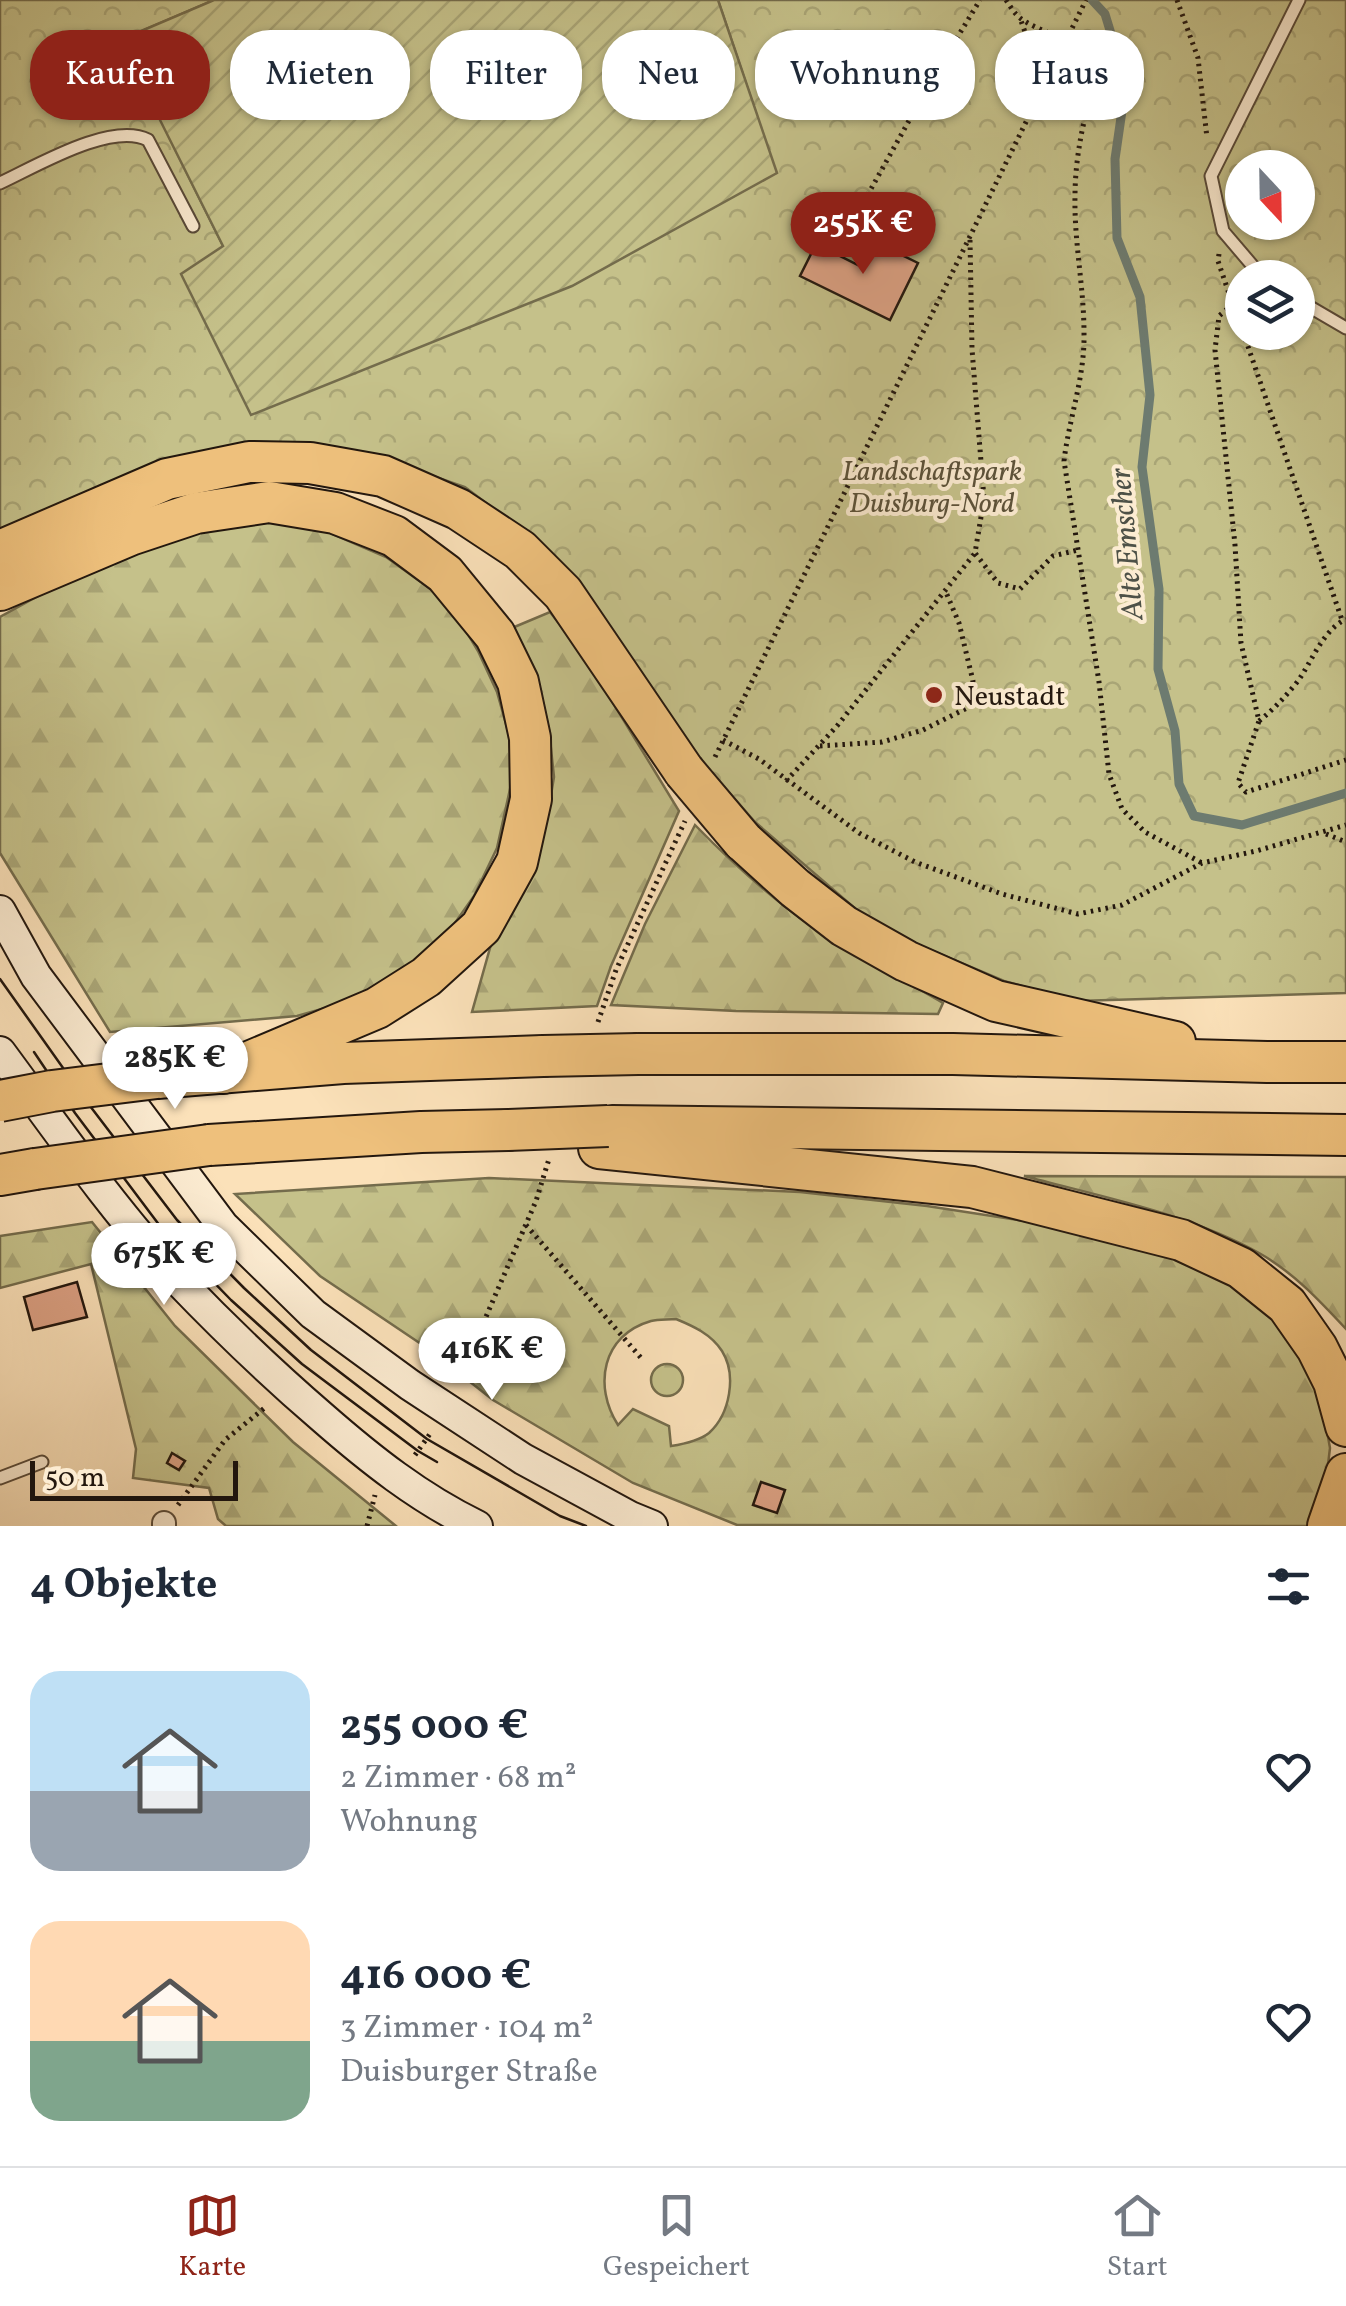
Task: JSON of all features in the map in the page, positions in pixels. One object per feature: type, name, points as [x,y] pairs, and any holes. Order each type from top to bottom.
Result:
[{"type":"highway","points":[[1,580],[168,479],[250,462],[310,463],[384,476],[458,509],[520,550],[563,594],[684,771],[743,841],[844,926],[906,961],[996,1001],[1267,1062]]},
{"type":"highway","points":[[1,580],[196,513],[269,502],[335,513],[394,536],[446,574],[495,635],[518,682],[530,738],[531,799],[517,862],[481,927],[426,977],[378,1008],[223,1073]]},
{"type":"highway","points":[[0,1101],[157,1078],[343,1063],[543,1056],[953,1054],[1346,1062]]},
{"type":"highway","points":[[18,1172],[209,1145],[421,1132],[603,1137],[1346,1134]]},
{"type":"highway","points":[[603,1137],[972,1186],[1181,1240],[1242,1268],[1287,1305],[1317,1348],[1334,1382],[1346,1426]]},
{"type":"highway","points":[[1328,1526],[1346,1474]]},
{"type":"main road","points":[[0,911],[36,976],[222,1226],[313,1314],[410,1385],[523,1459],[652,1526]]},
{"type":"main road","points":[[0,1052],[100,1186],[177,1279],[284,1384],[381,1468],[446,1511],[477,1526]]},
{"type":"lane","points":[[1248,260],[1222,231],[1211,176],[1298,0]]},
{"type":"lane","points":[[0,183],[109,136],[139,135],[148,140],[193,226]]},
{"type":"lane","points":[[1315,310],[1346,328]]},
{"type":"lane","points":[[0,1478],[42,1462]]},
{"type":"path","points":[[842,241],[980,0]]},
{"type":"path","points":[[1006,0],[1024,30]]},
{"type":"path","points":[[1071,30],[1086,0]]},
{"type":"path","points":[[1177,0],[1198,58],[1211,176]]},
{"type":"path","points":[[1020,18],[1073,46],[1083,60],[1090,95],[1075,194],[1084,336],[1079,392],[1064,461],[1099,682],[1108,774],[1122,809],[1145,832],[1202,863]]},
{"type":"path","points":[[1027,120],[723,740],[759,759],[859,833],[915,862],[1002,894],[1078,914],[1122,905],[1202,863],[1346,825]]},
{"type":"path","points":[[1222,231],[1218,261],[1225,281]]},
{"type":"path","points":[[786,781],[819,746],[974,553],[984,499],[972,349],[970,236]]},
{"type":"path","points":[[1225,310],[1218,316],[1215,350],[1236,545],[1241,644],[1259,721],[1238,783],[1246,792],[1346,760]]},
{"type":"path","points":[[1248,350],[1344,620],[1328,634],[1277,707],[1259,721]]},
{"type":"path","points":[[974,553],[998,583],[1020,589],[1053,556],[1078,550]]},
{"type":"path","points":[[819,746],[882,742],[923,730],[967,708],[973,681],[958,622],[945,590]]},
{"type":"path","points":[[1324,832],[1346,842]]},
{"type":"path","points":[[525,1225],[642,1359]]},
{"type":"path","points":[[164,1524],[225,1440],[262,1412],[284,1384]]},
{"type":"green space","name":"Landschaftspark Duisburg-Nord","points":[[0,0],[214,0],[144,30],[30,30],[30,120],[161,120],[223,246],[776,173],[758,120],[975,120],[975,30],[755,30],[755,110],[735,51],[735,30],[728,30],[718,0],[1346,0],[1346,993],[1076,1001],[1004,981],[921,946],[858,911],[755,822],[692,750],[534,539],[465,487],[384,459],[317,447],[0,530]]},
{"type":"green space","points":[[214,0],[718,0],[728,30],[602,30],[602,120],[735,120],[735,50],[755,108],[755,120],[759,120],[777,173],[572,286],[251,415],[181,274],[223,246],[160,120],[210,120],[210,30],[144,30]]},
{"type":"green space","points":[[272,522],[328,532],[386,557],[432,590],[457,616],[497,692],[509,735],[512,780],[497,848],[474,896],[445,937],[402,973],[343,1003],[297,1016],[110,1032],[0,853],[0,617],[135,549],[200,530]]},
{"type":"green space","points":[[550,612],[585,657],[679,811],[597,1006],[472,1012],[492,941],[547,819],[554,777],[549,730],[538,680],[512,628]]},
{"type":"green space","points":[[695,825],[801,919],[943,1003],[938,1014],[611,1005],[645,924]]},
{"type":"green space","points":[[1024,1176],[1346,1177],[1346,1329],[1283,1269],[1231,1239],[1144,1207]]},
{"type":"green space","points":[[489,1178],[800,1192],[1044,1224],[1167,1255],[1236,1286],[1279,1321],[1303,1348],[1322,1403],[1330,1448],[1324,1498],[1312,1526],[737,1525],[633,1483],[493,1400],[427,1348],[320,1276],[235,1194]],"holes":[[[676,1319],[718,1345],[727,1361],[730,1382],[722,1416],[709,1433],[671,1446],[669,1426],[633,1409],[618,1425],[610,1410],[605,1379],[612,1350],[622,1338],[654,1320]]]},
{"type":"green space","points":[[92,1222],[175,1326],[293,1442],[396,1526],[226,1526],[218,1519],[209,1488],[133,1478],[136,1449],[91,1264],[0,1288],[0,1236]]},
{"type":"green space","points":[[667,1364],[678,1369],[683,1380],[678,1391],[667,1396],[656,1391],[651,1380],[656,1369]]},
{"type":"building","points":[[875,242],[918,263],[890,320],[800,276],[816,244],[862,267]]},
{"type":"building","points":[[77,1282],[87,1317],[33,1330],[24,1297]]},
{"type":"building","points":[[172,1453],[185,1461],[179,1470],[167,1463]]},
{"type":"building","points":[[761,1482],[785,1490],[777,1513],[753,1505]]},
{"type":"waterway","name":"Alte Emscher","points":[[1092,0],[1105,14],[1126,83],[1115,159],[1117,238],[1140,297],[1150,395],[1142,467],[1159,589],[1158,669],[1175,731],[1179,784],[1194,816],[1242,825],[1346,793]]},
{"type":"tram line","points":[[0,979],[177,1220],[244,1288],[311,1350],[427,1439],[560,1516],[586,1526]]},
{"type":"tram line","points":[[34,1052],[163,1230],[231,1300],[302,1364],[437,1462]]},
{"type":"place","name":"Neustadt","points":[[934,695]]}]
